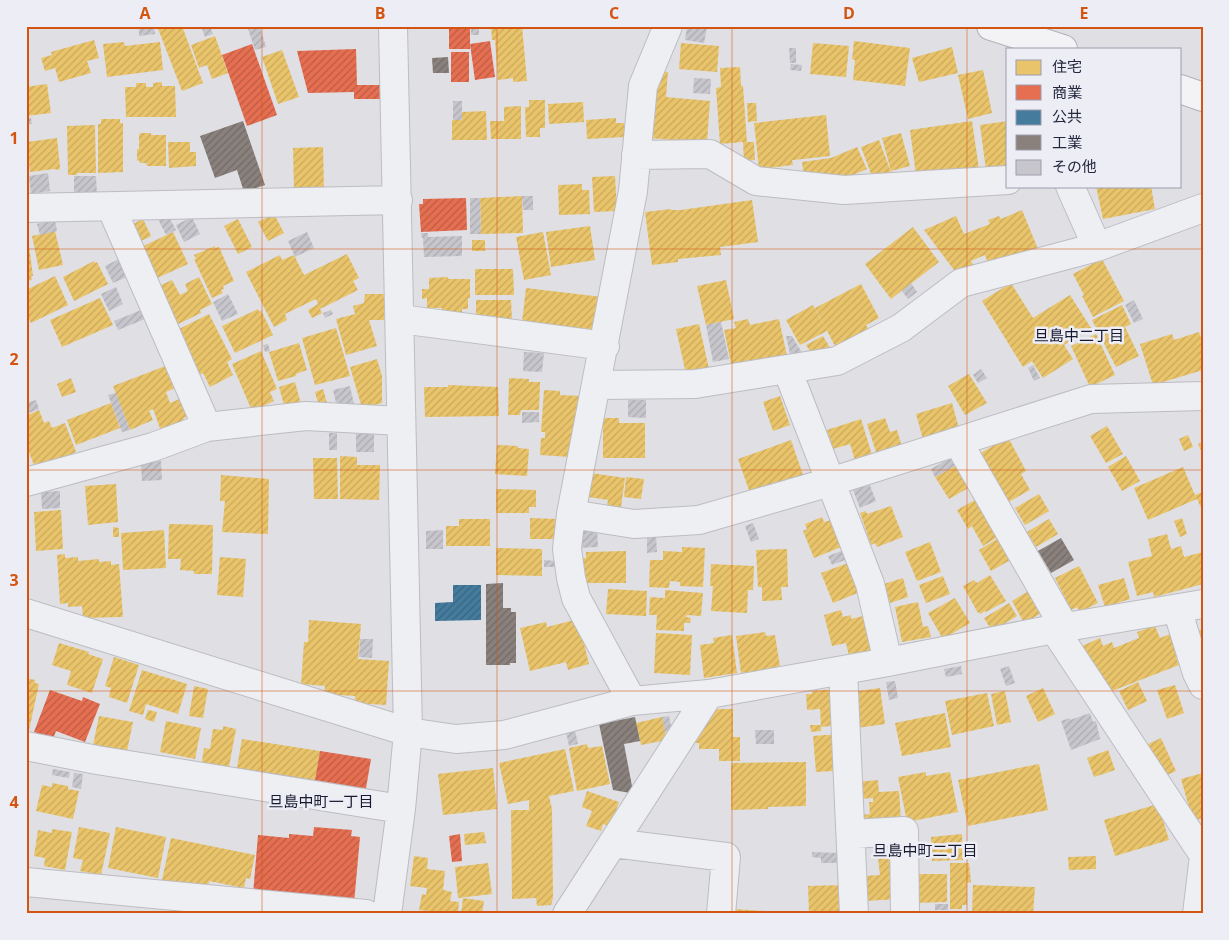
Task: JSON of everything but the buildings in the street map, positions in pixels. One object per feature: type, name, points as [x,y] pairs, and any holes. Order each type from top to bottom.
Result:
[{"type":"highway","points":[[991,26],[1051,47]]},
{"type":"highway","points":[[1182,90],[1203,97]]},
{"type":"street","points":[[387,914],[401,809],[408,732],[393,26]]},
{"type":"street","points":[[632,701],[576,598],[570,578],[567,549],[571,514],[633,191],[643,86],[668,26]]},
{"type":"street","points":[[636,155],[710,154],[756,181],[844,190],[1006,180]]},
{"type":"street","points":[[1071,188],[1097,247]]},
{"type":"street","points":[[26,208],[398,200]]},
{"type":"street","points":[[112,207],[207,428]]},
{"type":"street","points":[[597,385],[694,384],[837,361],[901,328],[961,283],[1097,247],[1203,208]]},
{"type":"street","points":[[400,319],[604,346]]},
{"type":"street","points":[[787,370],[870,584],[888,662]]},
{"type":"street","points":[[571,514],[634,524],[699,520],[830,482],[1092,399],[1203,396]]},
{"type":"street","points":[[26,482],[153,447],[207,428],[306,416],[401,421]]},
{"type":"street","points":[[958,442],[1059,628],[1203,854]]},
{"type":"street","points":[[26,613],[408,732],[456,739],[504,735],[632,701],[709,694],[888,662],[1059,628],[1190,607],[1197,673],[1203,684]]},
{"type":"street","points":[[843,670],[852,834],[854,914]]},
{"type":"street","points":[[567,914],[709,694]]},
{"type":"street","points":[[26,746],[97,760],[401,809]]},
{"type":"street","points":[[852,834],[904,831],[905,914]]},
{"type":"street","points":[[613,843],[726,857],[721,914]]},
{"type":"street","points":[[1197,914],[1203,864]]},
{"type":"street","points":[[26,882],[366,914]]},
{"type":"district","name":"旦島中二丁目","points":[[1079,336]]},
{"type":"district","name":"旦島中町一丁目","points":[[321,802]]},
{"type":"district","name":"旦島中町二丁目","points":[[925,851]]}]
